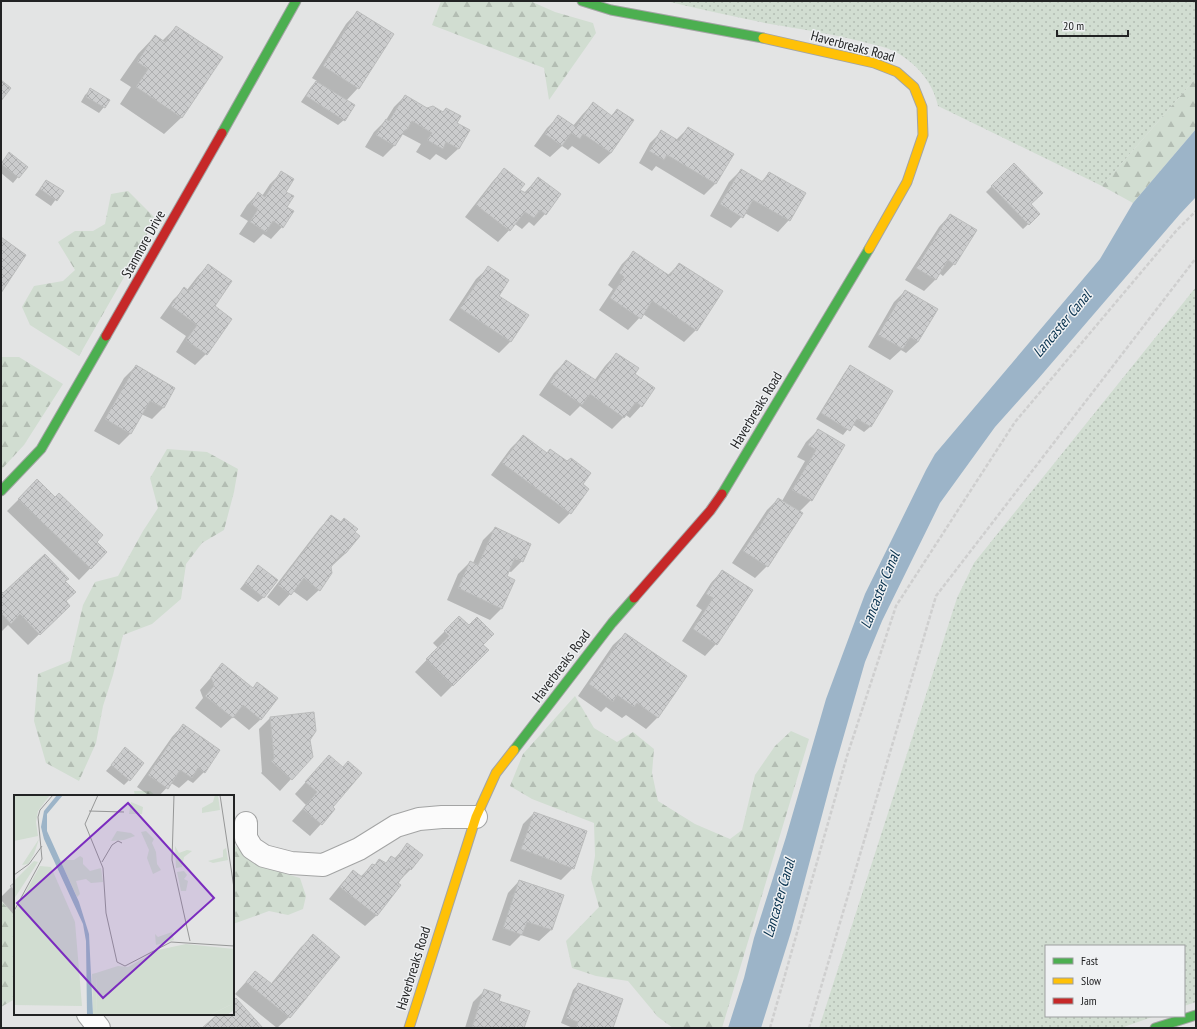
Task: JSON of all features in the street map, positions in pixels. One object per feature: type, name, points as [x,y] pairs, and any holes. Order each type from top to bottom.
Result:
[{"type":"street","name":"Stanmore Drive","points":[[1,491],[41,449],[118,318],[296,1]]},
{"type":"street","name":"Haverbreaks Road","points":[[409,1028],[476,817],[496,773],[612,623],[710,511],[726,489],[762,424],[866,253],[907,182],[923,135],[922,107],[914,86],[898,72],[874,63],[770,39],[611,10],[582,1]]},
{"type":"street","points":[[246,823],[246,838],[252,848],[264,856],[291,863],[323,865],[359,849],[396,826],[419,819],[476,817]]},
{"type":"street","points":[[89,1015],[99,1028]]},
{"type":"street","points":[[1154,1028],[1196,1015]]},
{"type":"path","points":[[770,1028],[847,756],[896,606],[1015,422],[1171,237],[1196,211]]},
{"type":"path","points":[[809,1028],[936,596],[1196,258]]},
{"type":"green space","points":[[441,1],[530,1],[555,12],[593,23],[596,33],[549,100],[544,68],[432,25]]},
{"type":"green space","points":[[666,1],[1196,1],[1196,78],[1102,186],[938,106],[936,97],[928,81],[916,67],[894,51],[877,45],[837,36],[770,24]]},
{"type":"green space","points":[[1196,78],[1196,129],[1133,203],[1102,186]]},
{"type":"green space","points":[[128,191],[155,218],[135,258],[79,356],[30,325],[22,307],[34,286],[63,281],[75,270],[58,242],[75,231],[93,231],[105,224],[111,194]]},
{"type":"green space","points":[[1196,287],[1196,1002],[1185,1006],[1185,945],[1045,945],[1045,1017],[1152,1017],[1121,1028],[819,1028],[957,598],[974,563]]},
{"type":"green space","points":[[1,357],[19,357],[63,384],[24,445],[1,470]]},
{"type":"green space","points":[[167,449],[207,452],[238,469],[234,492],[224,530],[202,543],[186,564],[181,599],[152,624],[123,635],[113,675],[103,706],[96,743],[79,781],[46,763],[34,721],[38,674],[70,661],[83,605],[95,582],[118,576],[143,531],[158,508],[150,478]]},
{"type":"green space","points":[[575,696],[594,728],[617,742],[633,732],[654,749],[652,773],[658,801],[695,824],[730,839],[742,830],[755,775],[775,746],[791,731],[809,739],[722,1028],[673,1028],[658,1017],[628,981],[596,976],[572,968],[566,941],[599,907],[591,879],[595,856],[594,823],[532,799],[510,786],[523,754]]},
{"type":"green space","points":[[134,791],[150,791],[155,795],[135,795]]},
{"type":"green space","points":[[234,844],[247,856],[264,866],[281,873],[300,878],[306,896],[303,909],[288,915],[269,911],[234,924]]},
{"type":"green space","points":[[1,901],[14,914],[14,1000],[1,1007]]},
{"type":"water","name":"Lancaster Canal","points":[[1196,129],[1196,197],[995,427],[940,503],[882,621],[865,662],[834,770],[791,932],[761,1028],[728,1028],[826,699],[865,594],[926,470],[935,454],[1100,259],[1133,203]]},
{"type":"building","points":[[357,11],[394,34],[359,89],[323,66]]},
{"type":"building","points":[[176,26],[223,57],[182,118],[136,87],[148,69],[137,62],[155,35],[165,42]]},
{"type":"building","points":[[1,80],[11,88],[1,101]]},
{"type":"building","points":[[316,81],[355,105],[345,121],[306,96]]},
{"type":"building","points":[[90,88],[110,100],[105,108],[86,97]]},
{"type":"building","points":[[405,95],[427,108],[433,106],[443,112],[446,108],[461,116],[457,123],[470,130],[459,149],[446,142],[443,149],[427,140],[432,133],[412,121],[395,146],[376,135],[386,119],[389,121]]},
{"type":"building","points":[[593,102],[612,116],[617,109],[634,120],[611,153],[583,134],[580,139],[571,133],[562,146],[545,134],[558,115],[576,127]]},
{"type":"building","points":[[688,127],[734,154],[716,184],[667,155],[664,160],[649,151],[661,130],[679,141]]},
{"type":"building","points":[[9,152],[28,167],[19,178],[1,164]]},
{"type":"building","points":[[1014,163],[1043,193],[1031,204],[1040,214],[1029,225],[991,186]]},
{"type":"building","points":[[504,168],[525,184],[520,190],[526,193],[538,177],[561,194],[546,215],[540,210],[534,218],[525,212],[510,231],[476,205]]},
{"type":"building","points":[[741,169],[763,182],[769,172],[806,193],[790,221],[753,200],[743,218],[720,204]]},
{"type":"building","points":[[281,171],[294,179],[286,192],[294,196],[287,207],[294,211],[283,228],[273,221],[266,232],[250,222],[258,209],[251,204],[258,192],[265,197]]},
{"type":"building","points":[[46,180],[64,191],[57,201],[40,189]]},
{"type":"building","points":[[950,214],[977,230],[955,265],[948,260],[936,280],[916,268]]},
{"type":"building","points":[[1,237],[26,255],[1,293]]},
{"type":"building","points":[[633,251],[670,276],[679,263],[723,291],[697,331],[652,301],[641,319],[610,298],[624,277],[619,273]]},
{"type":"building","points":[[208,264],[232,281],[215,306],[232,319],[207,355],[186,340],[197,325],[171,306],[184,287],[189,291]]},
{"type":"building","points":[[488,266],[509,280],[499,296],[529,315],[511,342],[460,308]]},
{"type":"building","points":[[905,290],[938,309],[918,342],[910,337],[903,349],[878,335]]},
{"type":"building","points":[[616,353],[639,368],[635,374],[655,388],[642,407],[636,402],[624,418],[590,394],[582,405],[550,383],[566,360],[597,381]]},
{"type":"building","points":[[136,365],[175,388],[164,408],[150,401],[131,434],[105,419]]},
{"type":"building","points":[[850,365],[893,391],[871,427],[857,419],[850,431],[821,413]]},
{"type":"building","points":[[818,429],[845,445],[812,501],[792,490],[816,450],[808,445]]},
{"type":"building","points":[[523,435],[547,453],[550,449],[567,461],[571,458],[591,473],[583,484],[589,489],[571,514],[502,463]]},
{"type":"building","points":[[37,479],[55,497],[59,493],[103,535],[97,542],[107,552],[91,569],[18,499]]},
{"type":"building","points":[[778,498],[803,513],[768,567],[743,551]]},
{"type":"building","points":[[331,515],[341,522],[344,518],[358,529],[355,532],[360,536],[346,553],[341,554],[331,567],[332,573],[320,591],[304,578],[291,595],[278,585]]},
{"type":"building","points":[[495,527],[531,544],[523,562],[515,558],[507,576],[515,580],[502,609],[458,588],[470,561],[478,565]]},
{"type":"building","points":[[45,554],[69,579],[65,581],[76,592],[66,601],[70,606],[40,635],[20,614],[11,624],[1,613],[1,591],[3,593]]},
{"type":"building","points":[[258,565],[278,580],[264,598],[245,583]]},
{"type":"building","points":[[722,570],[753,590],[717,645],[693,629],[713,598],[706,594]]},
{"type":"building","points":[[459,616],[469,625],[477,617],[494,634],[483,645],[489,650],[453,686],[426,659],[449,636],[444,631]]},
{"type":"building","points":[[625,633],[687,676],[658,718],[637,703],[634,707],[617,695],[613,702],[589,684]]},
{"type":"building","points":[[222,663],[253,688],[257,682],[278,698],[261,720],[243,705],[233,718],[205,696],[214,686],[211,677]]},
{"type":"building","points":[[314,712],[316,731],[310,740],[313,757],[292,780],[271,761],[274,759],[270,717]]},
{"type":"building","points":[[183,724],[220,750],[205,773],[198,768],[192,778],[180,770],[168,789],[148,775]]},
{"type":"building","points":[[125,747],[144,763],[130,781],[111,765]]},
{"type":"building","points":[[329,755],[343,767],[348,761],[362,773],[333,807],[335,809],[322,825],[303,809],[317,792],[305,782]]},
{"type":"building","points":[[534,812],[587,831],[574,869],[521,849]]},
{"type":"building","points":[[407,843],[423,855],[411,870],[409,868],[398,883],[401,885],[377,916],[340,887],[353,870],[362,877],[372,864],[375,865],[379,859],[386,863],[391,856],[396,859]]},
{"type":"building","points":[[519,880],[564,895],[552,930],[527,922],[522,935],[503,928]]},
{"type":"building","points":[[14,883],[14,890],[10,886]]},
{"type":"building","points":[[313,934],[340,957],[290,1018],[246,982],[255,971],[272,984]]},
{"type":"building","points":[[578,983],[623,999],[613,1028],[576,1028],[578,1022],[566,1018]]},
{"type":"building","points":[[484,989],[501,995],[499,1001],[530,1011],[524,1028],[472,1027]]},
{"type":"building","points":[[236,998],[263,1028],[202,1028],[217,1015],[234,1015],[234,1000]]},
{"type":"traffic: fast","points":[[222,133],[296,1]]},
{"type":"traffic: fast","points":[[582,1],[611,10],[763,38]]},
{"type":"traffic: fast","points":[[722,494],[869,249]]},
{"type":"traffic: fast","points":[[1,491],[41,449],[106,336]]},
{"type":"traffic: fast","points":[[514,750],[612,623],[634,598]]},
{"type":"traffic: fast","points":[[1155,1028],[1196,1015]]},
{"type":"traffic: slow","points":[[763,38],[874,63],[897,72],[914,87],[922,107],[923,135],[907,182],[869,249]]},
{"type":"traffic: slow","points":[[409,1028],[476,817],[496,773],[514,750]]},
{"type":"traffic: jam","points":[[106,336],[222,133]]},
{"type":"traffic: jam","points":[[634,598],[710,511],[722,494]]}]
